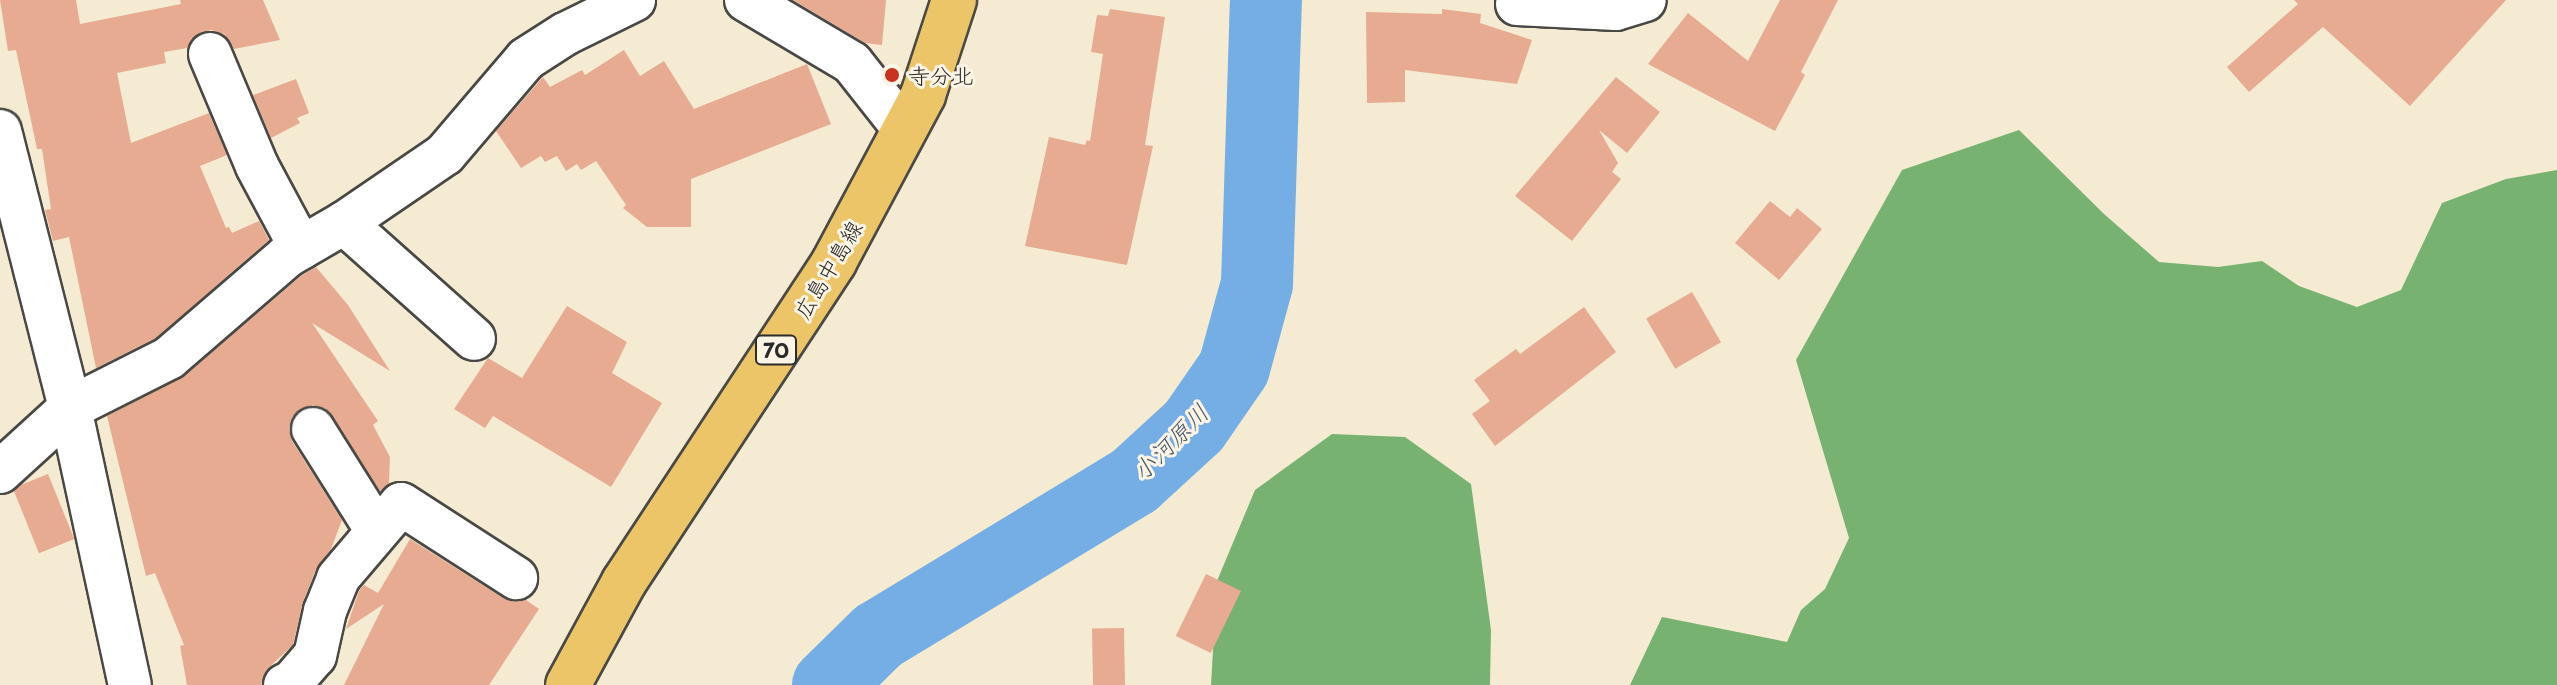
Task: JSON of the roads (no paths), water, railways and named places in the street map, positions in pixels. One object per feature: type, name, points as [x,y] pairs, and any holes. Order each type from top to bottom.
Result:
[{"type":"main road","name":"広島中島線","points":[[568,685],[624,582],[834,262],[923,95],[954,0]]},
{"type":"street","points":[[0,472],[70,408],[169,358],[287,256],[344,223],[445,154],[526,59],[565,34],[634,0]]},
{"type":"street","points":[[746,0],[852,63],[905,130]]},
{"type":"street","points":[[1517,4],[1616,9],[1645,0]]},
{"type":"street","points":[[210,54],[257,166],[301,248]]},
{"type":"street","points":[[0,131],[70,408],[130,685]]},
{"type":"street","points":[[344,223],[474,339]]},
{"type":"street","points":[[313,429],[377,531]]},
{"type":"street","points":[[285,685],[315,656],[325,611],[338,578],[401,504],[516,578]]},
{"type":"waterway","name":"小河原川","points":[[828,685],[878,636],[1134,481],[1194,426],[1234,368],[1257,284],[1266,0]]},
{"type":"place","name":"寺分北","points":[[892,75]]}]
